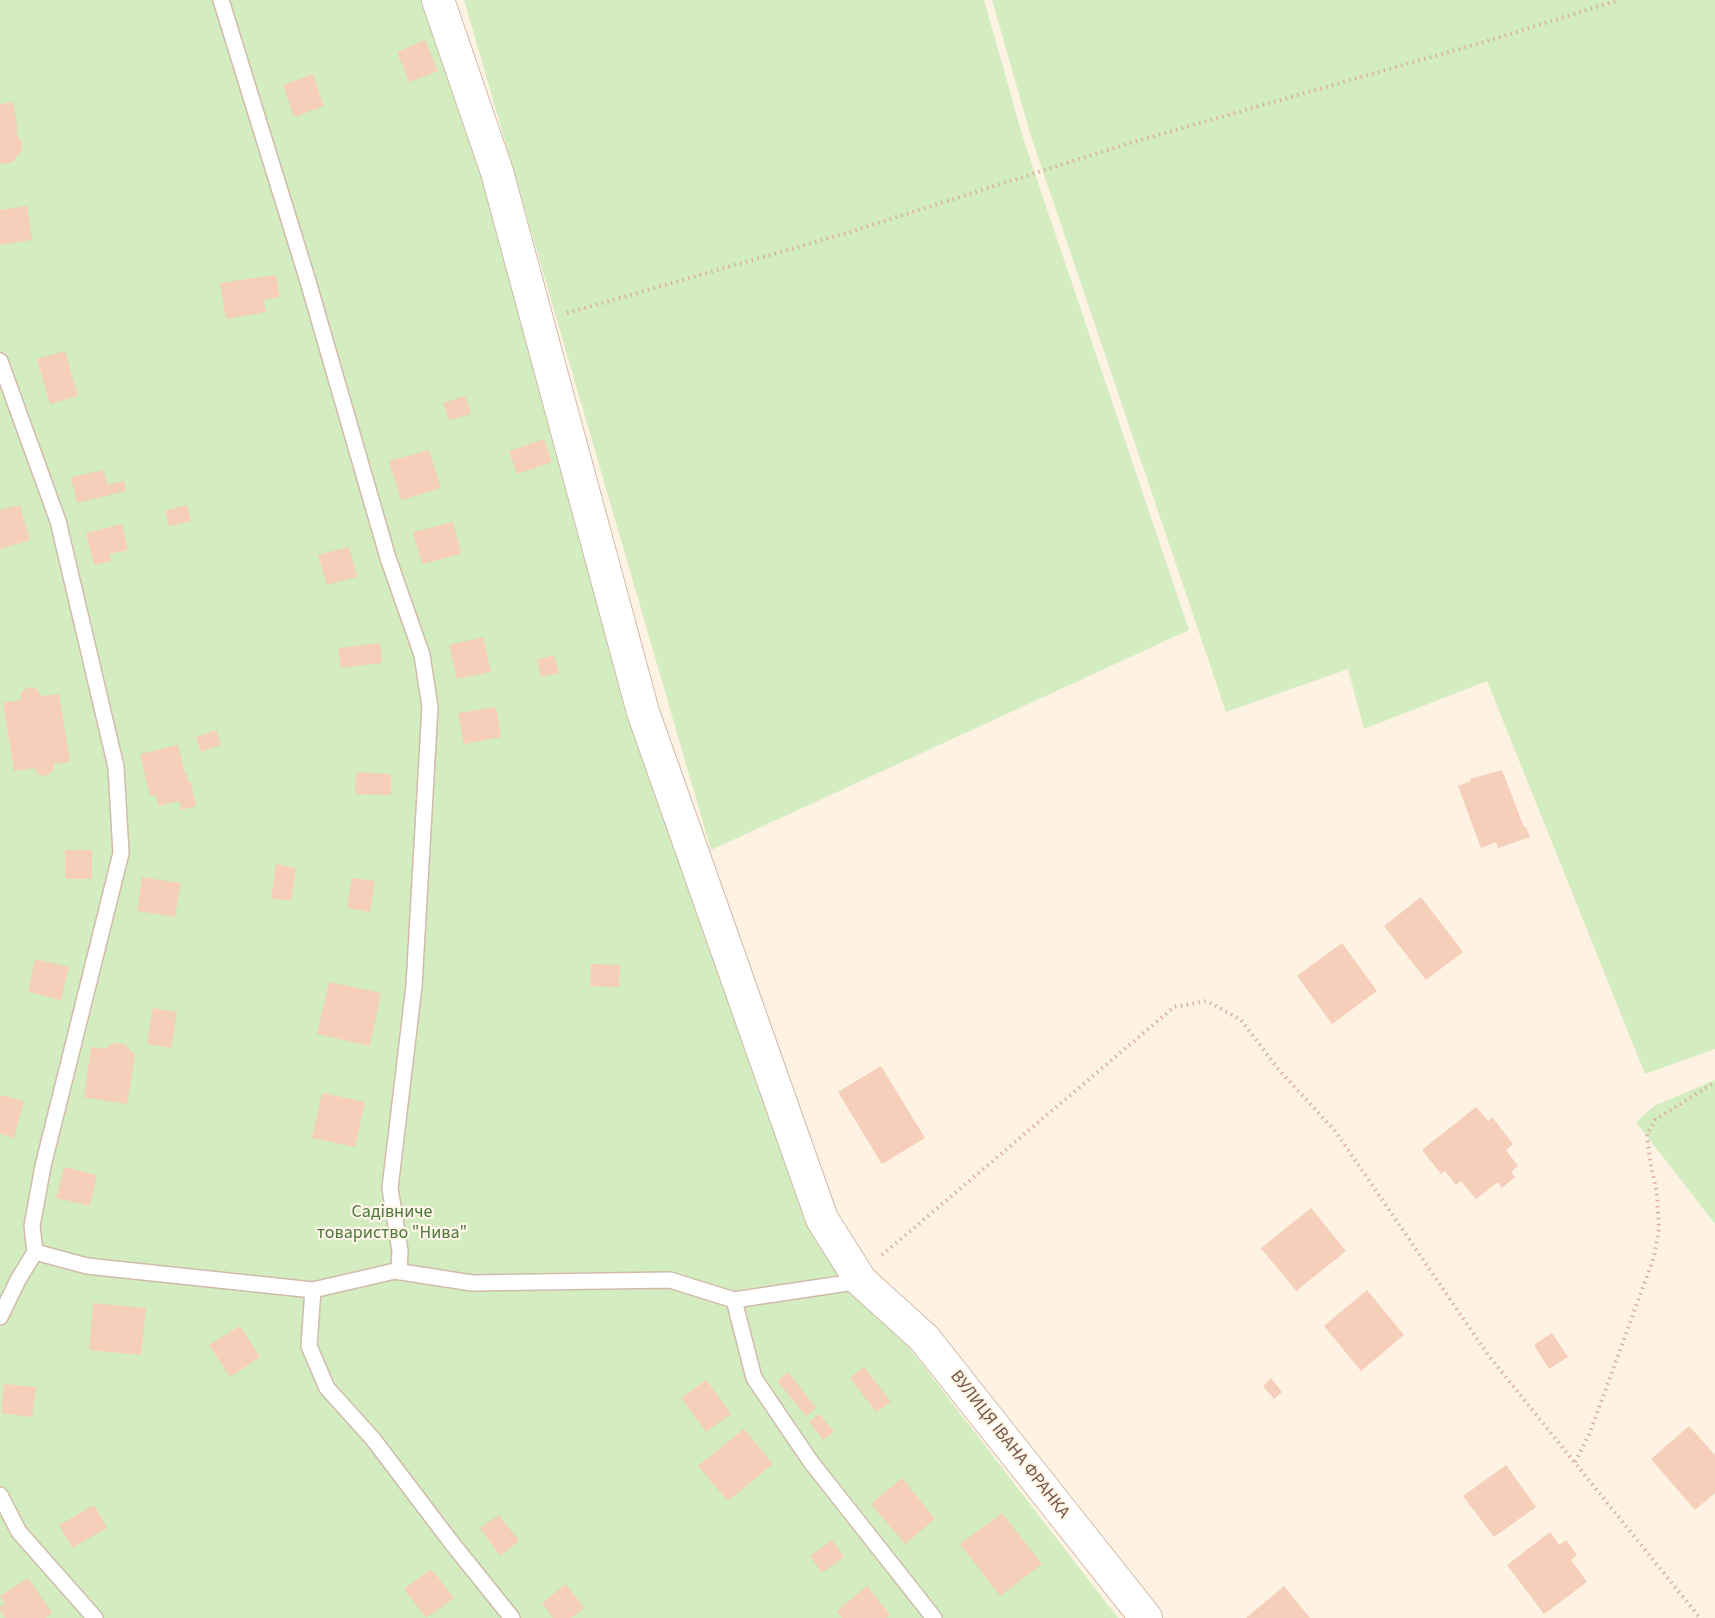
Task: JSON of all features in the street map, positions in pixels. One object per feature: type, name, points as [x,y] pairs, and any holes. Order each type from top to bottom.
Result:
[{"type":"street","name":"ВУЛИЦЯ ІВАНА ФРАНКА","points":[[438,0],[497,172],[643,712],[822,1219],[861,1281],[924,1338],[1146,1618]]},
{"type":"lane","points":[[221,0],[304,267],[388,558],[422,655],[430,707],[414,986],[390,1188],[400,1251],[399,1272]]},
{"type":"lane","points":[[0,362],[60,532],[116,767],[121,853],[43,1166],[32,1226],[35,1252],[0,1317]]},
{"type":"lane","points":[[35,1252],[87,1266],[313,1290],[395,1271],[472,1283],[670,1280],[734,1300],[861,1281]]},
{"type":"lane","points":[[313,1290],[309,1346],[327,1388],[373,1439],[512,1618]]},
{"type":"lane","points":[[734,1300],[754,1378],[811,1462],[934,1618]]},
{"type":"lane","points":[[0,1495],[20,1532],[94,1618]]},
{"type":"path","points":[[537,322],[840,235],[1130,142],[1484,42],[1619,0]]},
{"type":"path","points":[[861,1281],[885,1251],[1174,1007],[1207,1001],[1240,1020],[1279,1070],[1336,1132],[1488,1355],[1700,1618]]},
{"type":"path","points":[[1575,1462],[1589,1435],[1654,1257],[1659,1228],[1657,1193],[1647,1134],[1655,1120],[1715,1083]]},
{"type":"green space","name":"Садівниче товариство \"Нива\"","points":[[0,0],[433,0],[538,372],[740,1037],[809,1225],[919,1360],[1118,1618],[0,1618]]},
{"type":"green space","points":[[464,0],[984,0],[1023,138],[1189,630],[711,850]]},
{"type":"green space","points":[[992,0],[1715,0],[1715,1049],[1645,1074],[1487,681],[1364,729],[1348,669],[1226,712],[1030,133]]},
{"type":"green space","points":[[1715,1080],[1715,1224],[1636,1122],[1654,1106]]},
{"type":"building","points":[[425,40],[438,71],[409,82],[397,52]]},
{"type":"building","points":[[313,74],[324,106],[294,117],[283,85]]},
{"type":"building","points":[[13,102],[18,132],[16,133],[22,143],[22,150],[14,161],[7,164],[0,163],[0,104]]},
{"type":"building","points":[[27,206],[32,240],[0,245],[0,210]]},
{"type":"building","points":[[276,275],[280,297],[264,300],[266,312],[226,319],[220,283]]},
{"type":"building","points":[[65,351],[78,396],[50,404],[37,359]]},
{"type":"building","points":[[465,396],[471,414],[449,420],[443,403]]},
{"type":"building","points":[[544,439],[552,462],[517,474],[509,451]]},
{"type":"building","points":[[429,450],[441,488],[401,500],[389,461]]},
{"type":"building","points":[[104,470],[107,485],[124,481],[126,491],[77,503],[71,477]]},
{"type":"building","points":[[20,505],[30,540],[0,549],[0,510]]},
{"type":"building","points":[[187,505],[191,521],[169,526],[165,511]]},
{"type":"building","points":[[453,522],[461,554],[422,564],[413,532]]},
{"type":"building","points":[[122,524],[128,550],[109,554],[111,561],[94,565],[86,533]]},
{"type":"building","points":[[349,547],[357,577],[327,585],[318,555]]},
{"type":"building","points":[[483,637],[491,672],[457,679],[449,645]]},
{"type":"building","points":[[380,643],[382,663],[341,668],[338,648]]},
{"type":"building","points":[[554,655],[559,673],[541,677],[537,660]]},
{"type":"building","points":[[29,687],[37,689],[41,696],[59,694],[70,762],[54,764],[53,771],[46,776],[38,774],[34,768],[14,771],[3,703],[21,700],[21,692]]},
{"type":"building","points":[[496,707],[501,737],[464,744],[458,713]]},
{"type":"building","points":[[216,730],[221,745],[201,752],[196,737]]},
{"type":"building","points":[[178,745],[185,774],[187,774],[188,782],[191,782],[196,806],[181,810],[179,801],[158,806],[156,795],[150,796],[140,754]]},
{"type":"building","points":[[1502,770],[1530,837],[1498,848],[1496,842],[1481,848],[1458,786],[1471,781],[1470,779]]},
{"type":"building","points":[[356,772],[391,774],[391,795],[355,794]]},
{"type":"building","points":[[65,850],[92,850],[92,879],[65,879]]},
{"type":"building","points":[[276,864],[296,868],[291,901],[271,898]]},
{"type":"building","points":[[142,877],[181,883],[175,917],[137,911]]},
{"type":"building","points":[[352,878],[375,881],[370,912],[347,908]]},
{"type":"building","points":[[1421,897],[1463,952],[1426,980],[1384,926]]},
{"type":"building","points":[[1342,943],[1377,991],[1332,1024],[1297,976]]},
{"type":"building","points":[[35,959],[69,967],[61,1000],[28,992]]},
{"type":"building","points":[[591,964],[620,965],[619,987],[590,986]]},
{"type":"building","points":[[329,982],[381,993],[370,1046],[317,1034]]},
{"type":"building","points":[[153,1008],[177,1012],[171,1048],[147,1044]]},
{"type":"building","points":[[113,1043],[125,1044],[135,1054],[127,1104],[84,1097],[91,1047],[105,1049]]},
{"type":"building","points":[[881,1066],[925,1138],[882,1164],[838,1092]]},
{"type":"building","points":[[322,1093],[365,1102],[355,1147],[312,1138]]},
{"type":"building","points":[[0,1095],[24,1101],[14,1138],[0,1134]]},
{"type":"building","points":[[1476,1107],[1488,1121],[1492,1117],[1513,1144],[1506,1150],[1518,1166],[1511,1172],[1515,1177],[1502,1188],[1498,1182],[1476,1199],[1461,1181],[1456,1185],[1445,1171],[1441,1174],[1422,1150]]},
{"type":"building","points":[[64,1167],[97,1175],[90,1206],[56,1198]]},
{"type":"building","points":[[1311,1208],[1346,1251],[1296,1291],[1261,1248]]},
{"type":"building","points":[[1367,1290],[1404,1335],[1361,1371],[1324,1326]]},
{"type":"building","points":[[93,1303],[146,1308],[141,1355],[89,1350]]},
{"type":"building","points":[[240,1326],[260,1357],[230,1377],[209,1345]]},
{"type":"building","points":[[1552,1333],[1568,1357],[1549,1369],[1534,1345]]},
{"type":"building","points":[[864,1367],[891,1402],[876,1412],[850,1378]]},
{"type":"building","points":[[788,1372],[816,1408],[806,1416],[777,1381]]},
{"type":"building","points":[[1271,1378],[1282,1392],[1274,1399],[1263,1386]]},
{"type":"building","points":[[706,1380],[731,1414],[706,1432],[681,1398]]},
{"type":"building","points":[[4,1384],[36,1387],[32,1417],[1,1413]]},
{"type":"building","points":[[819,1414],[834,1432],[823,1440],[809,1422]]},
{"type":"building","points":[[1689,1426],[1715,1455],[1715,1493],[1695,1510],[1651,1459]]},
{"type":"building","points":[[744,1429],[773,1464],[728,1501],[698,1466]]},
{"type":"building","points":[[1506,1465],[1536,1507],[1494,1537],[1463,1496]]},
{"type":"building","points":[[902,1478],[935,1519],[905,1544],[871,1504]]},
{"type":"building","points":[[94,1505],[107,1528],[72,1548],[59,1525]]},
{"type":"building","points":[[1002,1513],[1042,1564],[1000,1596],[960,1544]]},
{"type":"building","points":[[499,1515],[519,1541],[500,1556],[480,1528]]},
{"type":"building","points":[[1550,1532],[1559,1545],[1566,1540],[1577,1555],[1571,1560],[1587,1582],[1544,1614],[1507,1565]]},
{"type":"building","points":[[832,1540],[844,1557],[822,1573],[810,1556]]},
{"type":"building","points":[[431,1569],[454,1598],[426,1618],[404,1589]]},
{"type":"building","points":[[28,1578],[52,1613],[46,1618],[5,1618],[0,1611],[0,1607],[5,1604],[0,1596]]},
{"type":"building","points":[[566,1584],[584,1608],[571,1618],[553,1618],[542,1603]]},
{"type":"building","points":[[867,1586],[890,1615],[887,1618],[842,1618],[837,1611]]},
{"type":"building","points":[[1284,1586],[1310,1618],[1246,1618]]}]
